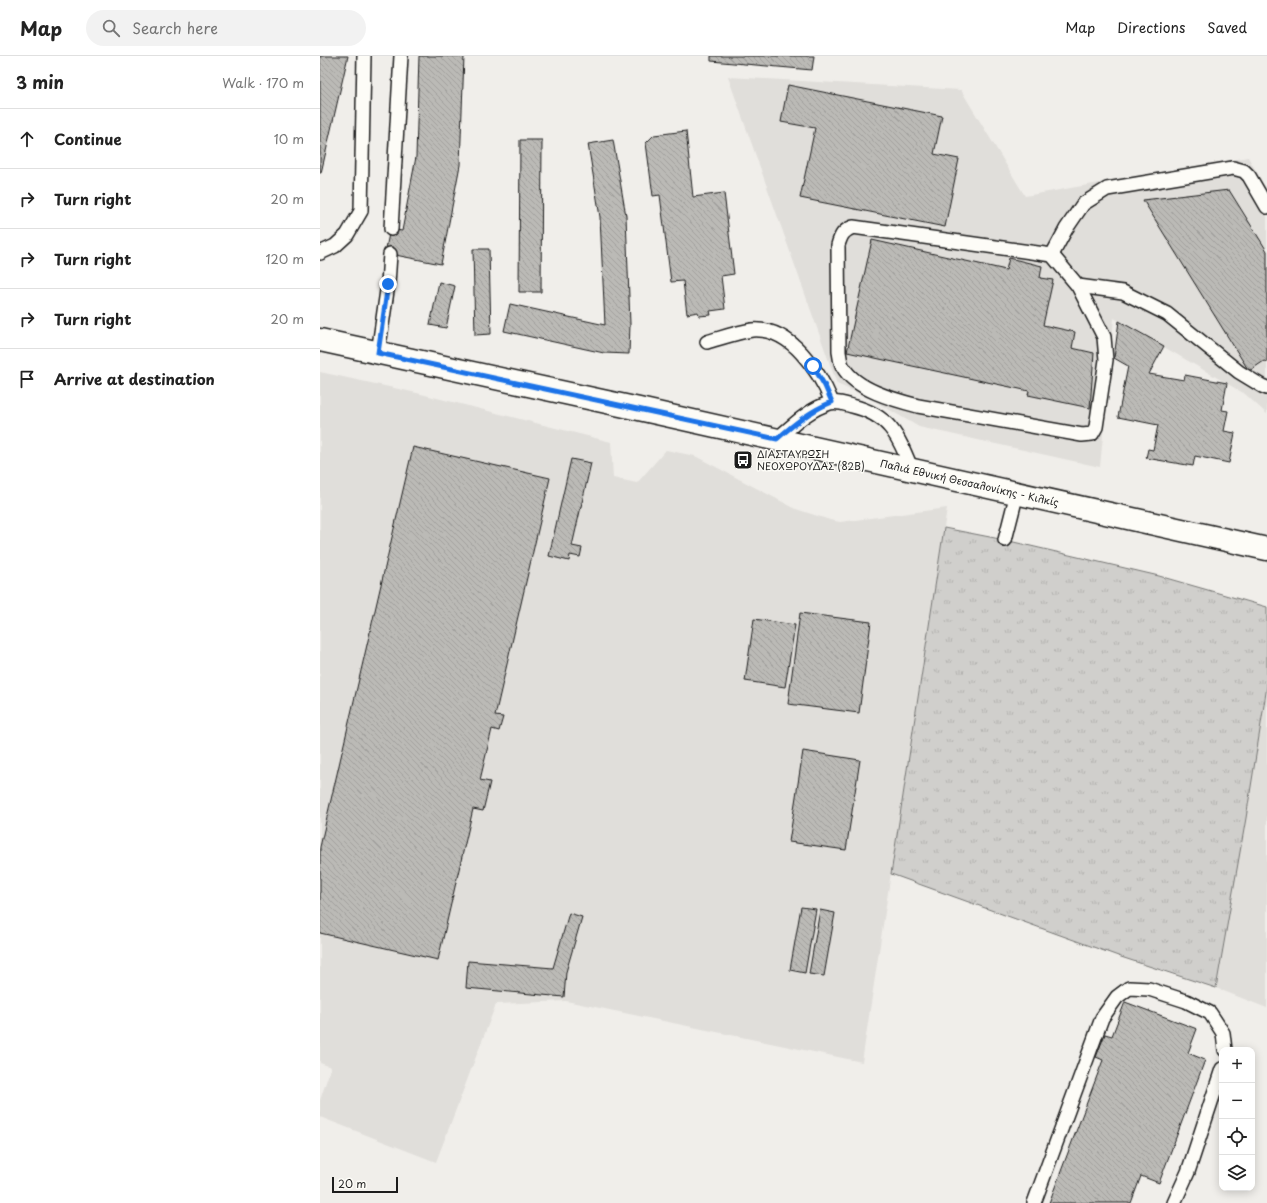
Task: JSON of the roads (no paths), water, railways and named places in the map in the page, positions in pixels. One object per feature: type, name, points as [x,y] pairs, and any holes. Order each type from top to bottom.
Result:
[{"type":"main road","name":"Παλιά Εθνική Θεσσαλονίκης - Κιλκίς","points":[[320,340],[777,439],[1267,549]]},
{"type":"lane","points":[[320,253],[335,246],[347,235],[361,211],[364,56]]},
{"type":"lane","points":[[391,229],[401,56]]},
{"type":"lane","points":[[1052,256],[1066,229],[1083,204],[1107,189],[1233,168],[1244,171],[1249,176],[1267,207]]},
{"type":"lane","points":[[853,227],[1052,256],[1078,286],[1104,337],[1106,360],[1096,427],[1092,434],[1082,435],[918,406],[875,392],[854,380],[842,366],[839,352],[838,245],[841,235],[846,230],[853,227]]},
{"type":"lane","points":[[378,353],[388,284],[390,254]]},
{"type":"lane","points":[[1078,286],[1123,292],[1167,314],[1239,372],[1267,388]]},
{"type":"lane","points":[[707,342],[752,330],[771,332],[799,350],[813,366],[825,386],[832,402]]},
{"type":"lane","points":[[865,409],[875,392]]},
{"type":"lane","points":[[777,439],[800,419],[818,408],[832,402],[841,403],[865,409],[883,420],[894,432],[901,443],[912,470]]},
{"type":"lane","points":[[1005,540],[1016,493]]},
{"type":"lane","points":[[1034,1203],[1102,1018],[1117,997],[1129,988],[1149,988],[1186,1001],[1210,1013],[1223,1033],[1225,1047]]},
{"type":"lane","points":[[1174,1203],[1188,1172],[1219,1078]]},
{"type":"place","name":"ΔΙΑΣΤΑΥΡΩΣΗ ΝΕΟΧΩΡΟΥΔΑΣ (82Β)","points":[[743,460]]}]
